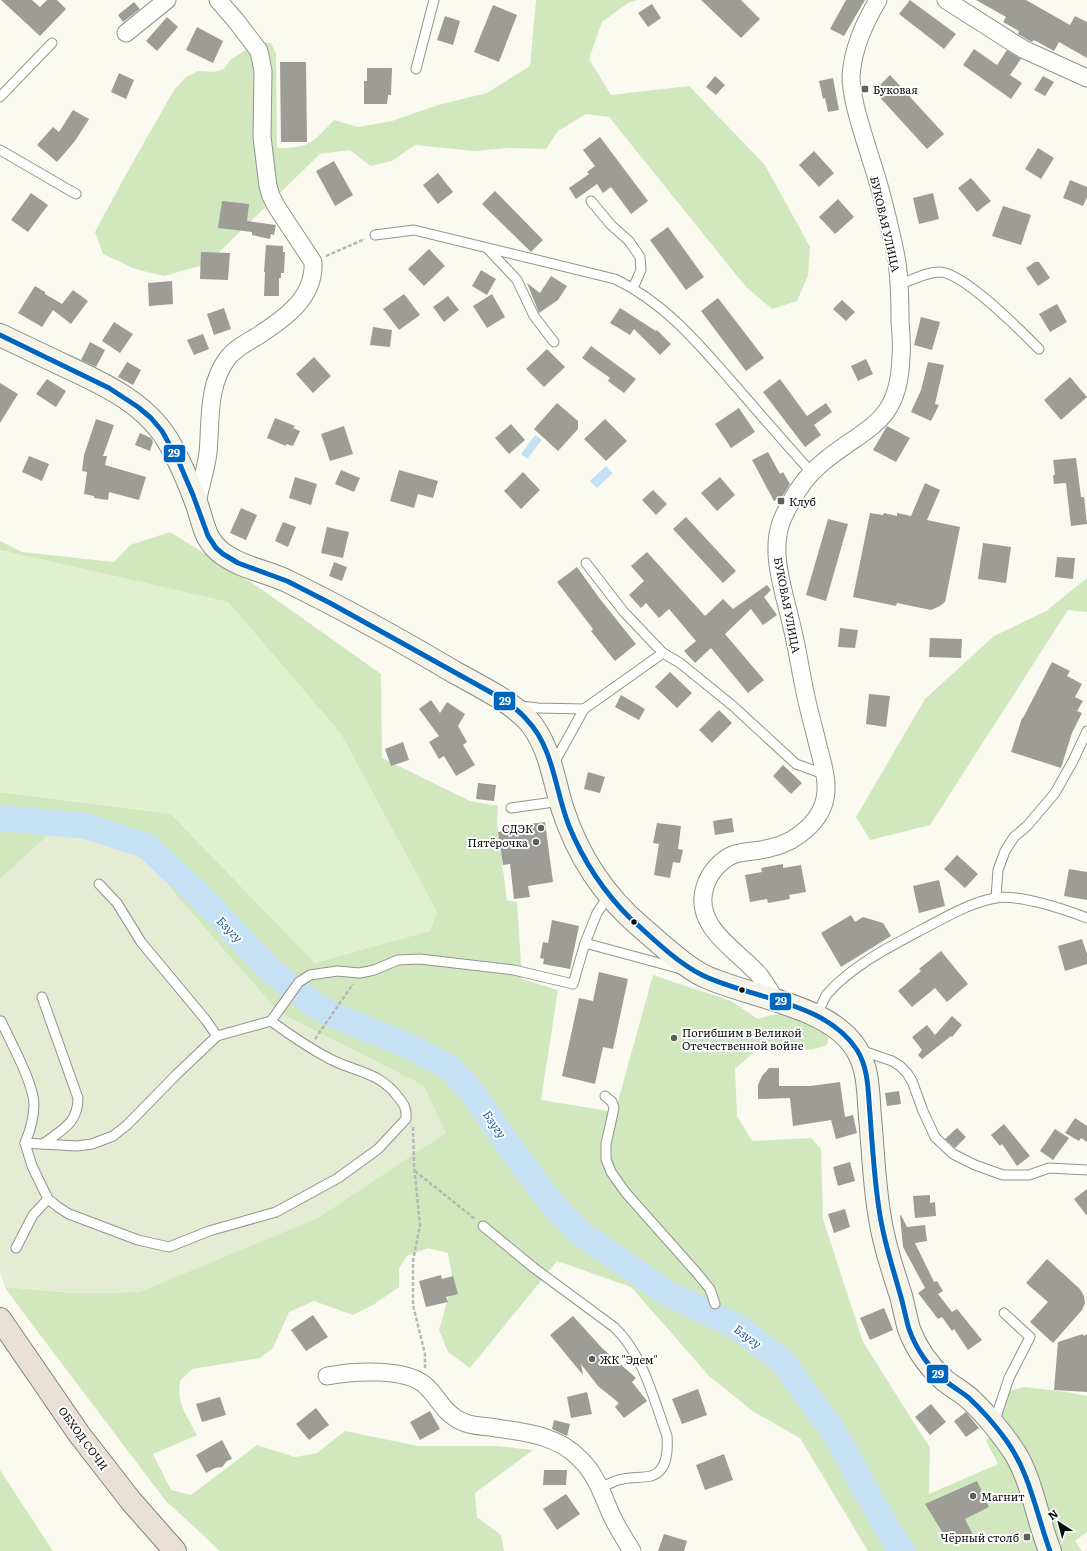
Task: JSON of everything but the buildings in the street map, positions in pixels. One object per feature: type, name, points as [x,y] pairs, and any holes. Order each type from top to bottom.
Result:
[{"type":"highway","name":"ОБХОД СОЧИ","points":[[0,1319],[79,1434],[131,1501],[175,1551]]},
{"type":"street","points":[[126,33],[167,0]]},
{"type":"street","points":[[197,503],[208,454],[214,383],[219,371],[228,358],[239,347],[279,322],[291,312],[302,300],[314,273],[313,262],[276,206],[268,186],[262,137],[263,71],[259,51],[218,0]]},
{"type":"street","name":"БУКОВАЯ УЛИЦА","points":[[776,1001],[760,976],[714,931],[706,918],[703,905],[704,889],[711,873],[720,863],[734,854],[771,848],[788,842],[807,829],[818,816],[826,789],[824,774],[784,595],[778,555],[778,538],[781,523],[789,506],[812,473],[823,462],[872,427],[883,416],[891,403],[898,384],[901,357],[897,262],[879,186],[859,124],[852,93],[851,77],[855,51],[862,32],[878,0]]},
{"type":"street","points":[[946,0],[1023,49],[1087,78]]},
{"type":"street","points":[[0,335],[97,381],[118,393],[142,410],[158,426],[171,445],[197,503],[208,540],[222,554],[235,562],[281,579],[302,589],[410,647],[511,705],[526,718],[540,737],[552,768],[566,816],[589,868],[609,895],[637,924],[675,956],[702,975],[817,1016],[837,1027],[847,1036],[856,1049],[866,1073],[879,1212],[885,1243],[910,1331],[922,1354],[942,1378],[971,1399],[993,1424],[1015,1453],[1029,1484],[1042,1532],[1050,1551]]},
{"type":"street","points":[[327,1376],[341,1373],[377,1372],[398,1374],[412,1378],[426,1386],[448,1413],[465,1423],[533,1433],[554,1440],[580,1458],[600,1488],[620,1534],[632,1551]]},
{"type":"lane","points":[[416,69],[434,0]]},
{"type":"lane","points":[[0,96],[52,43]]},
{"type":"lane","points":[[0,150],[76,194]]},
{"type":"lane","points":[[591,202],[611,225],[629,241],[640,257],[641,270],[634,288]]},
{"type":"lane","points":[[375,235],[414,230],[615,279],[634,288],[668,313],[697,343],[812,473]]},
{"type":"lane","points":[[488,249],[517,280],[534,316],[554,342]]},
{"type":"lane","points":[[899,285],[927,274],[941,272],[952,275],[972,288],[1008,319],[1039,349]]},
{"type":"lane","points":[[586,563],[623,611],[663,653],[680,663],[733,706],[796,764],[803,768],[824,774]]},
{"type":"lane","points":[[552,768],[584,709],[663,653]]},
{"type":"lane","points":[[511,705],[538,708],[584,709]]},
{"type":"lane","points":[[996,898],[998,870],[1005,851],[1014,837],[1027,826],[1055,793],[1087,732]]},
{"type":"lane","points":[[511,808],[561,801]]},
{"type":"lane","points":[[99,884],[117,903],[141,942],[218,1036]]},
{"type":"lane","points":[[26,1143],[77,1146],[92,1144],[113,1136],[127,1125],[218,1036],[271,1021],[299,982],[310,975],[337,971],[360,973],[374,970],[398,960],[420,959],[514,970],[573,984],[585,943],[598,913],[609,895]]},
{"type":"lane","points":[[817,1016],[826,995],[859,966],[893,945],[951,914],[972,905],[996,898],[1025,899],[1087,918]]},
{"type":"lane","points":[[585,943],[702,975]]},
{"type":"lane","points":[[42,997],[78,1098],[78,1108],[75,1117],[69,1124],[43,1144]]},
{"type":"lane","points":[[1,1021],[30,1086],[34,1104],[33,1119],[26,1143],[32,1166],[48,1199],[69,1214],[138,1240],[169,1247],[209,1230],[276,1212],[338,1178],[378,1149],[406,1119],[404,1105],[385,1082],[375,1076],[338,1063],[310,1048],[271,1021]]},
{"type":"lane","points":[[856,1049],[892,1061],[903,1070],[912,1081],[923,1111],[935,1137],[953,1154],[975,1165],[1003,1175],[1029,1175],[1049,1168],[1087,1170]]},
{"type":"lane","points":[[605,1096],[612,1102],[614,1108],[606,1144],[606,1158],[611,1172],[626,1193],[710,1289],[715,1304]]},
{"type":"lane","points":[[16,1248],[33,1215],[48,1199]]},
{"type":"lane","points":[[483,1226],[534,1268],[614,1327],[624,1336],[641,1365],[667,1436],[668,1447],[666,1457],[663,1466],[651,1476],[623,1479],[600,1488]]},
{"type":"lane","points":[[993,1424],[1009,1378],[1030,1337],[1004,1313]]},
{"type":"path","points":[[313,262],[375,235]]},
{"type":"path","points":[[310,1048],[314,1040],[345,998],[360,973]]},
{"type":"path","points":[[406,1112],[414,1128],[415,1170],[420,1225],[414,1261],[413,1305],[425,1354],[426,1386]]},
{"type":"path","points":[[415,1170],[483,1226]]},
{"type":"green space","points":[[536,0],[637,0],[628,3],[602,22],[589,59],[611,95],[689,86],[765,165],[810,247],[808,276],[797,301],[772,309],[746,287],[609,117],[586,114],[558,131],[546,149],[509,148],[474,151],[415,145],[392,161],[370,166],[350,150],[320,154],[207,264],[164,276],[135,269],[103,254],[95,232],[174,90],[186,77],[198,71],[214,72],[224,69],[230,60],[250,47],[260,42],[271,43],[276,54],[277,148],[297,147],[310,143],[334,120],[358,127],[392,121],[438,105],[487,93],[530,66]]},
{"type":"green space","points":[[170,532],[257,586],[381,674],[382,758],[470,801],[498,806],[497,823],[507,900],[517,902],[522,979],[558,990],[541,1100],[615,1112],[653,975],[731,1001],[758,1019],[771,1015],[789,1013],[824,1032],[828,1038],[828,1043],[825,1046],[811,1050],[790,1048],[766,1042],[735,1069],[737,1116],[752,1141],[811,1138],[821,1149],[823,1219],[863,1342],[930,1448],[929,1494],[998,1464],[986,1441],[997,1427],[1000,1393],[1024,1387],[1087,1396],[1087,1532],[1075,1541],[1082,1551],[868,1551],[800,1438],[754,1412],[710,1377],[631,1287],[557,1261],[470,1368],[448,1352],[439,1330],[453,1281],[448,1253],[428,1248],[407,1256],[399,1268],[399,1287],[373,1305],[353,1315],[314,1301],[289,1312],[273,1348],[260,1358],[192,1369],[180,1381],[179,1389],[183,1409],[197,1435],[153,1454],[171,1490],[191,1495],[257,1445],[295,1457],[317,1453],[345,1431],[418,1446],[497,1446],[533,1450],[475,1493],[477,1517],[501,1535],[504,1551],[220,1551],[165,1500],[5,1287],[75,1293],[140,1292],[424,1086],[278,1012],[180,900],[129,833],[61,824],[0,879],[0,792],[171,814],[315,963],[430,931],[437,912],[341,734],[228,602],[0,550],[0,541],[22,552],[114,562],[130,545]]},
{"type":"green space","points":[[0,550],[228,602],[341,734],[437,912],[430,932],[315,963],[171,814],[0,792]]},
{"type":"green space","points":[[1087,578],[1087,612],[1068,610],[930,825],[870,840],[856,817],[925,699],[994,636],[1046,611]]},
{"type":"green space","points":[[61,824],[129,833],[180,900],[278,1012],[424,1086],[446,1133],[318,1218],[140,1292],[75,1293],[5,1287],[0,1272],[0,879]]},
{"type":"green space","points":[[0,1470],[53,1551],[0,1551]]},
{"type":"water","points":[[535,435],[542,440],[527,459],[521,454]]},
{"type":"water","points":[[606,466],[613,473],[597,488],[590,481]]},
{"type":"waterway","name":"Бзугу","points":[[0,818],[86,826],[147,846],[204,900],[271,971],[315,1005],[335,1016],[407,1045],[449,1067],[472,1092],[504,1139],[549,1200],[579,1232],[667,1293],[736,1326],[782,1361],[834,1432],[875,1507],[897,1544],[903,1551]]},
{"type":"transit line","name":"29","points":[[0,335],[109,388],[138,407],[151,418],[162,431],[178,460],[208,536],[216,548],[223,554],[238,563],[287,581],[330,603],[492,693],[520,712],[536,731],[543,743],[553,770],[564,813],[587,863],[602,886],[629,917],[664,948],[692,970],[702,975],[721,983],[786,1003],[807,1011],[826,1021],[843,1034],[857,1050],[866,1073],[874,1169],[882,1226],[912,1337],[929,1365],[941,1377],[979,1408],[1006,1440],[1027,1480],[1050,1551]]},
{"type":"place","name":"Буковая","points":[[865,89]]},
{"type":"place","name":"Клуб","points":[[781,501]]},
{"type":"place","name":"СДЭК","points":[[541,828]]},
{"type":"place","name":"Пятёрочка","points":[[536,842]]},
{"type":"place","name":"Погибшим в Великой Отечественной войне","points":[[674,1038]]},
{"type":"place","name":"ЖК \"Эдем\"","points":[[592,1359]]},
{"type":"place","name":"Магнит","points":[[973,1496]]},
{"type":"place","name":"Чёрный столб","points":[[1027,1537]]}]
